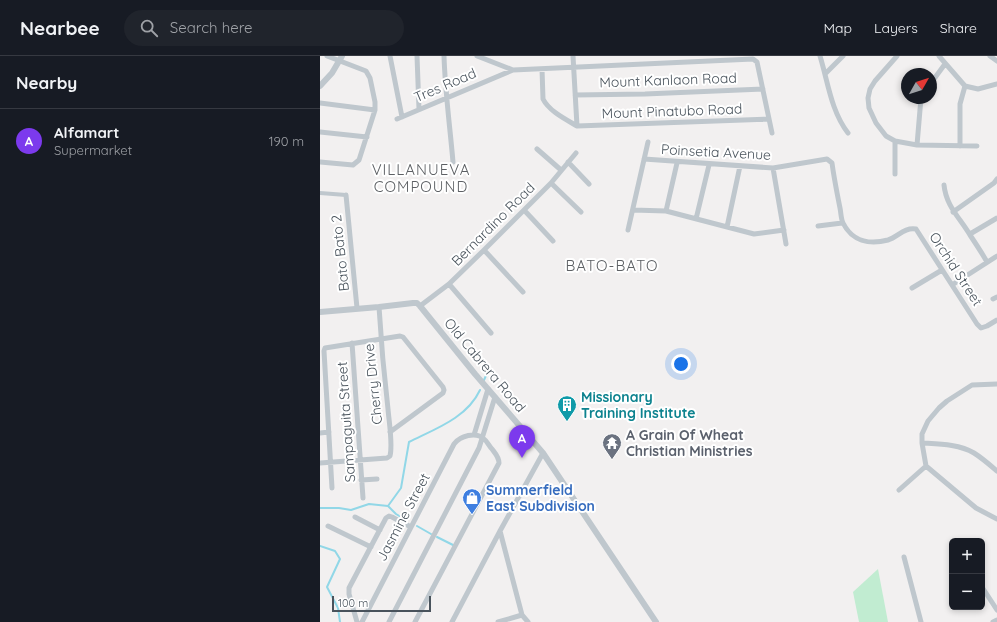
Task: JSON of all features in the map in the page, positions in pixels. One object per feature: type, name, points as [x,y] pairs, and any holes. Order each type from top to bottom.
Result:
[{"type":"street","points":[[320,162],[353,165],[359,160],[375,110],[375,102],[366,71],[341,58],[327,56]]},
{"type":"street","points":[[390,56],[402,117]]},
{"type":"street","points":[[417,56],[419,109]]},
{"type":"street","points":[[444,56],[445,85],[453,162]]},
{"type":"street","points":[[477,56],[513,70]]},
{"type":"street","points":[[573,56],[577,126]]},
{"type":"street","points":[[820,56],[829,91],[836,110],[848,134]]},
{"type":"street","points":[[825,74],[843,56]]},
{"type":"street","points":[[897,56],[875,81],[870,89],[868,98],[869,108],[876,123],[886,136],[895,141],[917,145],[977,146]]},
{"type":"street","points":[[938,56],[965,86],[978,88],[997,84]]},
{"type":"street","points":[[990,56],[997,61]]},
{"type":"street","points":[[320,86],[332,73],[341,58]]},
{"type":"street","name":"Tres Road","points":[[397,119],[513,70],[753,59],[757,62],[763,89]]},
{"type":"street","points":[[937,75],[945,64]]},
{"type":"street","points":[[542,68],[543,99],[545,103],[577,126]]},
{"type":"street","points":[[960,146],[960,104],[965,86]]},
{"type":"street","points":[[763,89],[772,134]]},
{"type":"street","name":"Mount Kanlaon Road","points":[[575,96],[763,89]]},
{"type":"street","points":[[320,103],[375,110]]},
{"type":"street","points":[[917,145],[920,104]]},
{"type":"street","name":"Mount Pinatubo Road","points":[[577,126],[769,119]]},
{"type":"street","points":[[320,132],[367,137]]},
{"type":"street","points":[[895,141],[895,174]]},
{"type":"street","points":[[628,230],[648,142]]},
{"type":"street","points":[[537,149],[561,170]]},
{"type":"street","name":"Bernardino Road","points":[[420,306],[449,284],[484,250],[551,183],[576,153]]},
{"type":"street","name":"Poinsetia Avenue","points":[[644,160],[773,168],[827,159],[832,163],[842,223]]},
{"type":"street","points":[[568,162],[589,184]]},
{"type":"street","points":[[666,210],[677,162]]},
{"type":"street","points":[[696,219],[709,165]]},
{"type":"street","points":[[727,227],[740,166]]},
{"type":"street","points":[[773,168],[786,244]]},
{"type":"street","points":[[954,212],[997,179]]},
{"type":"street","points":[[551,183],[581,212]]},
{"type":"street","points":[[944,185],[945,194],[954,212],[970,234],[987,262]]},
{"type":"street","points":[[320,193],[346,195]]},
{"type":"street","name":"Bato Bato 2","points":[[346,195],[357,308]]},
{"type":"street","points":[[524,210],[553,241]]},
{"type":"street","points":[[633,210],[666,210],[754,234],[784,230]]},
{"type":"street","points":[[970,234],[997,218]]},
{"type":"street","points":[[818,226],[842,223]]},
{"type":"street","name":"Orchid Street","points":[[842,223],[854,237],[859,240],[872,241],[888,240],[906,230],[916,228],[977,324],[981,328],[997,320]]},
{"type":"street","points":[[484,250],[523,292]]},
{"type":"street","points":[[952,285],[997,256]]},
{"type":"street","points":[[912,288],[942,270]]},
{"type":"street","points":[[449,284],[491,333]]},
{"type":"street","points":[[320,312],[413,303],[417,303],[420,306]]},
{"type":"street","name":"Old Cabrera Road","points":[[420,306],[488,389],[544,453],[656,622]]},
{"type":"street","name":"Cherry Drive","points":[[360,459],[387,458],[390,456],[391,452],[380,339],[379,307]]},
{"type":"street","points":[[332,488],[324,351],[327,347],[400,336],[403,337],[443,387],[443,393],[390,432]]},
{"type":"street","name":"Sampaguita Street","points":[[352,344],[363,498]]},
{"type":"street","points":[[997,384],[972,385],[947,401],[928,421],[922,434],[926,466],[976,508],[997,519]]},
{"type":"street","points":[[415,622],[499,463],[498,457],[483,437],[474,435],[488,389]]},
{"type":"street","points":[[397,622],[390,621],[479,448],[495,397]]},
{"type":"street","points":[[320,434],[328,432]]},
{"type":"street","name":"Jasmine Street","points":[[362,622],[454,444],[460,438],[474,435]]},
{"type":"street","points":[[922,443],[954,446],[965,449],[974,453],[997,471]]},
{"type":"street","points":[[452,622],[500,531],[544,453]]},
{"type":"street","points":[[320,463],[360,459]]},
{"type":"street","points":[[899,490],[926,466]]},
{"type":"street","points":[[361,480],[377,479]]},
{"type":"street","points":[[357,622],[349,594],[349,588],[386,518],[389,516],[411,527]]},
{"type":"street","points":[[355,517],[380,530]]},
{"type":"street","points":[[328,526],[371,548]]},
{"type":"street","points":[[500,531],[522,615],[528,622]]},
{"type":"street","points":[[904,557],[921,622]]},
{"type":"street","points":[[985,592],[997,610]]},
{"type":"street","points":[[498,622],[522,615]]},
{"type":"street","points":[[993,622],[997,620]]},
{"type":"green space","points":[[878,569],[888,622],[859,622],[853,592]]},
{"type":"waterway","points":[[484,380],[489,369]]},
{"type":"waterway","points":[[320,508],[339,508],[351,510],[369,504],[388,506],[401,488],[409,442],[449,422],[459,415],[474,400],[480,390]]},
{"type":"waterway","points":[[388,506],[396,514],[406,520]]},
{"type":"waterway","points":[[417,526],[431,534]]},
{"type":"waterway","points":[[437,537],[453,545]]},
{"type":"waterway","points":[[320,546],[335,551],[340,559],[327,587],[338,608],[340,622]]},
{"type":"place","name":"Missionary Training Institute","points":[[567,422]]},
{"type":"place","name":"Alfamart","points":[[522,458]]},
{"type":"place","name":"A Grain Of Wheat Christian Ministries","points":[[612,460]]},
{"type":"place","name":"Summerfield East Subdivision","points":[[472,515]]},
{"type":"district","name":"VILLANUEVA COMPOUND","points":[[421,178]]},
{"type":"district","name":"BATO-BATO","points":[[612,266]]}]
